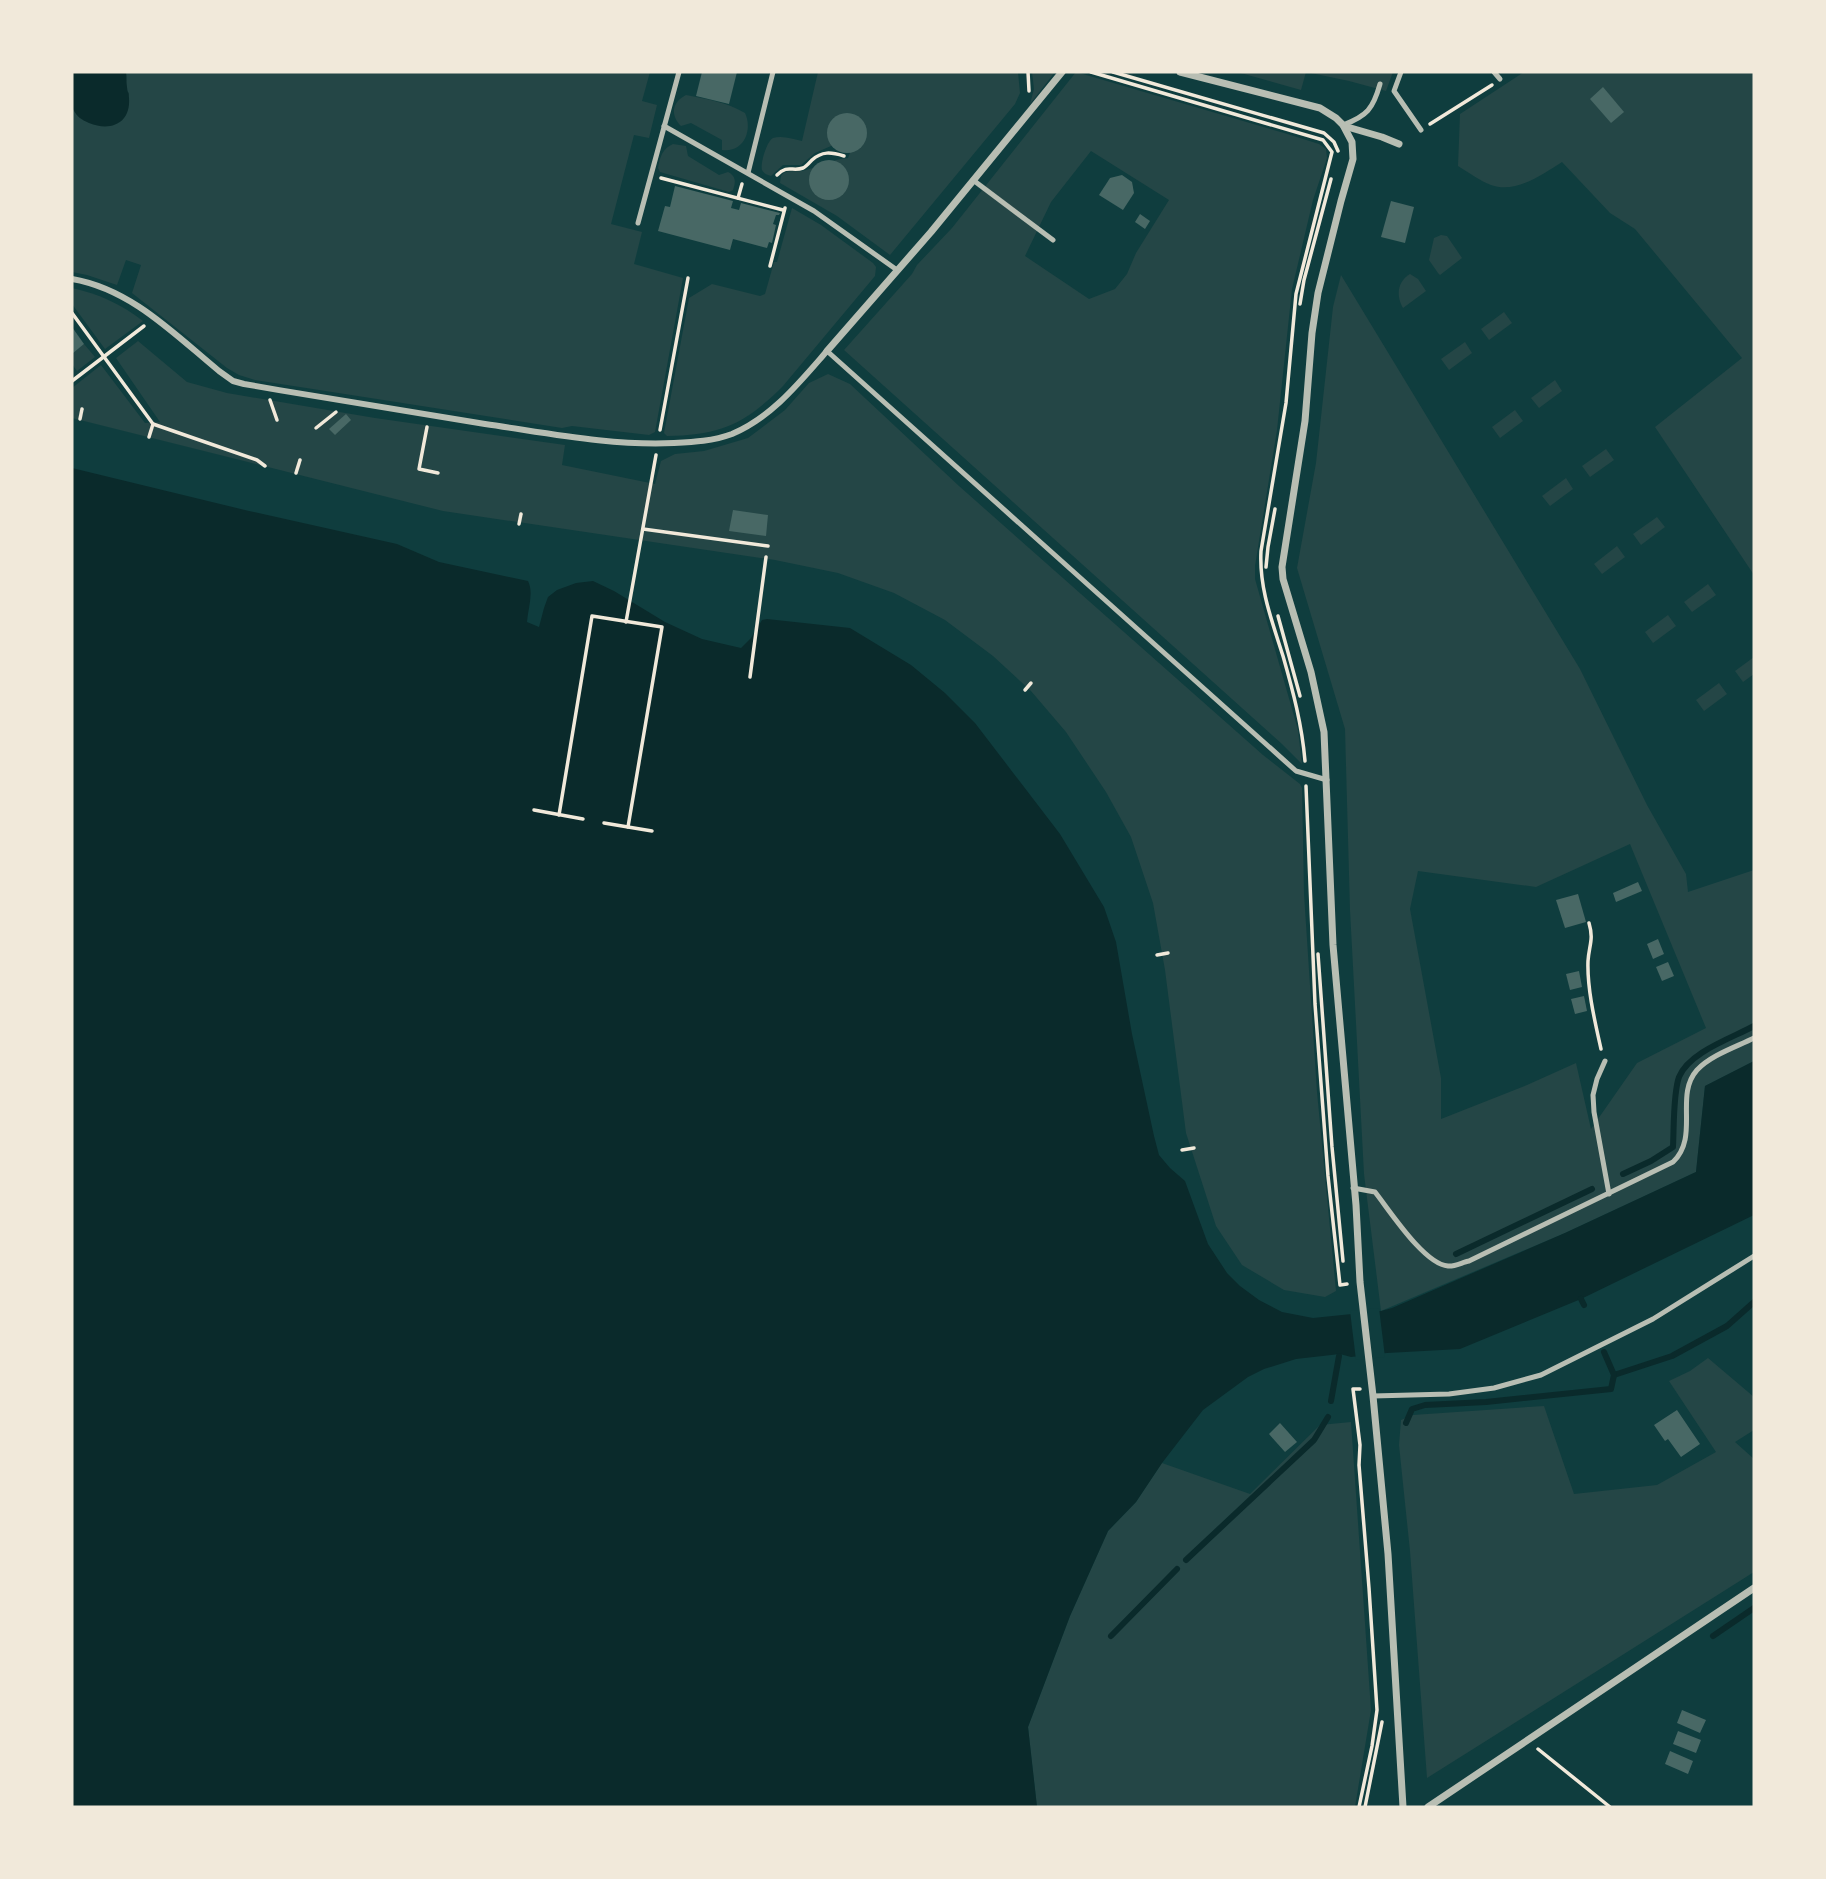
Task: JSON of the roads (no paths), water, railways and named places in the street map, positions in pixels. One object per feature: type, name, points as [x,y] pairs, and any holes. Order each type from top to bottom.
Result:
[{"type":"street","points":[[72,279],[120,294],[233,381],[244,384],[562,436],[628,444],[703,441],[731,434],[760,419],[778,404],[897,270],[1062,72]]},
{"type":"street","points":[[1180,72],[1320,108],[1343,125],[1352,142],[1353,159],[1318,293],[1305,422],[1282,567],[1324,732],[1333,945],[1356,1205],[1360,1288],[1388,1554],[1403,1807]]},
{"type":"street","points":[[1343,125],[1382,136],[1399,144]]},
{"type":"street","points":[[1428,1807],[1754,1588]]},
{"type":"lane","points":[[638,223],[679,72]]},
{"type":"lane","points":[[748,173],[773,72]]},
{"type":"lane","points":[[1401,72],[1394,92],[1421,130]]},
{"type":"lane","points":[[1494,72],[1500,79]]},
{"type":"lane","points":[[1343,125],[1360,119],[1369,110],[1380,84]]},
{"type":"lane","points":[[664,127],[814,211],[897,270]]},
{"type":"lane","points":[[973,180],[1053,240]]},
{"type":"lane","points":[[827,351],[1296,771],[1327,780]]},
{"type":"lane","points":[[1353,1188],[1375,1192],[1434,1262],[1449,1266],[1469,1261],[1665,1167],[1680,1155],[1686,1137],[1689,1083],[1695,1072],[1754,1038]]},
{"type":"lane","points":[[1605,1061],[1593,1095],[1609,1194]]},
{"type":"lane","points":[[1373,1396],[1449,1394],[1494,1388],[1541,1375],[1653,1319],[1754,1256]]},
{"type":"waterway","points":[[1623,1174],[1673,1147],[1676,1092],[1684,1068],[1701,1053],[1754,1026]]},
{"type":"waterway","points":[[1456,1254],[1592,1189]]},
{"type":"waterway","points":[[1581,1299],[1584,1305]]},
{"type":"waterway","points":[[1614,1375],[1672,1356],[1727,1326],[1754,1302]]},
{"type":"waterway","points":[[1406,1423],[1412,1409],[1425,1405],[1486,1402],[1611,1389],[1614,1375],[1604,1352]]},
{"type":"waterway","points":[[1331,1401],[1339,1356]]},
{"type":"waterway","points":[[1186,1560],[1314,1440],[1328,1417]]},
{"type":"waterway","points":[[1111,1636],[1177,1569]]},
{"type":"waterway","points":[[1713,1636],[1754,1608]]}]
